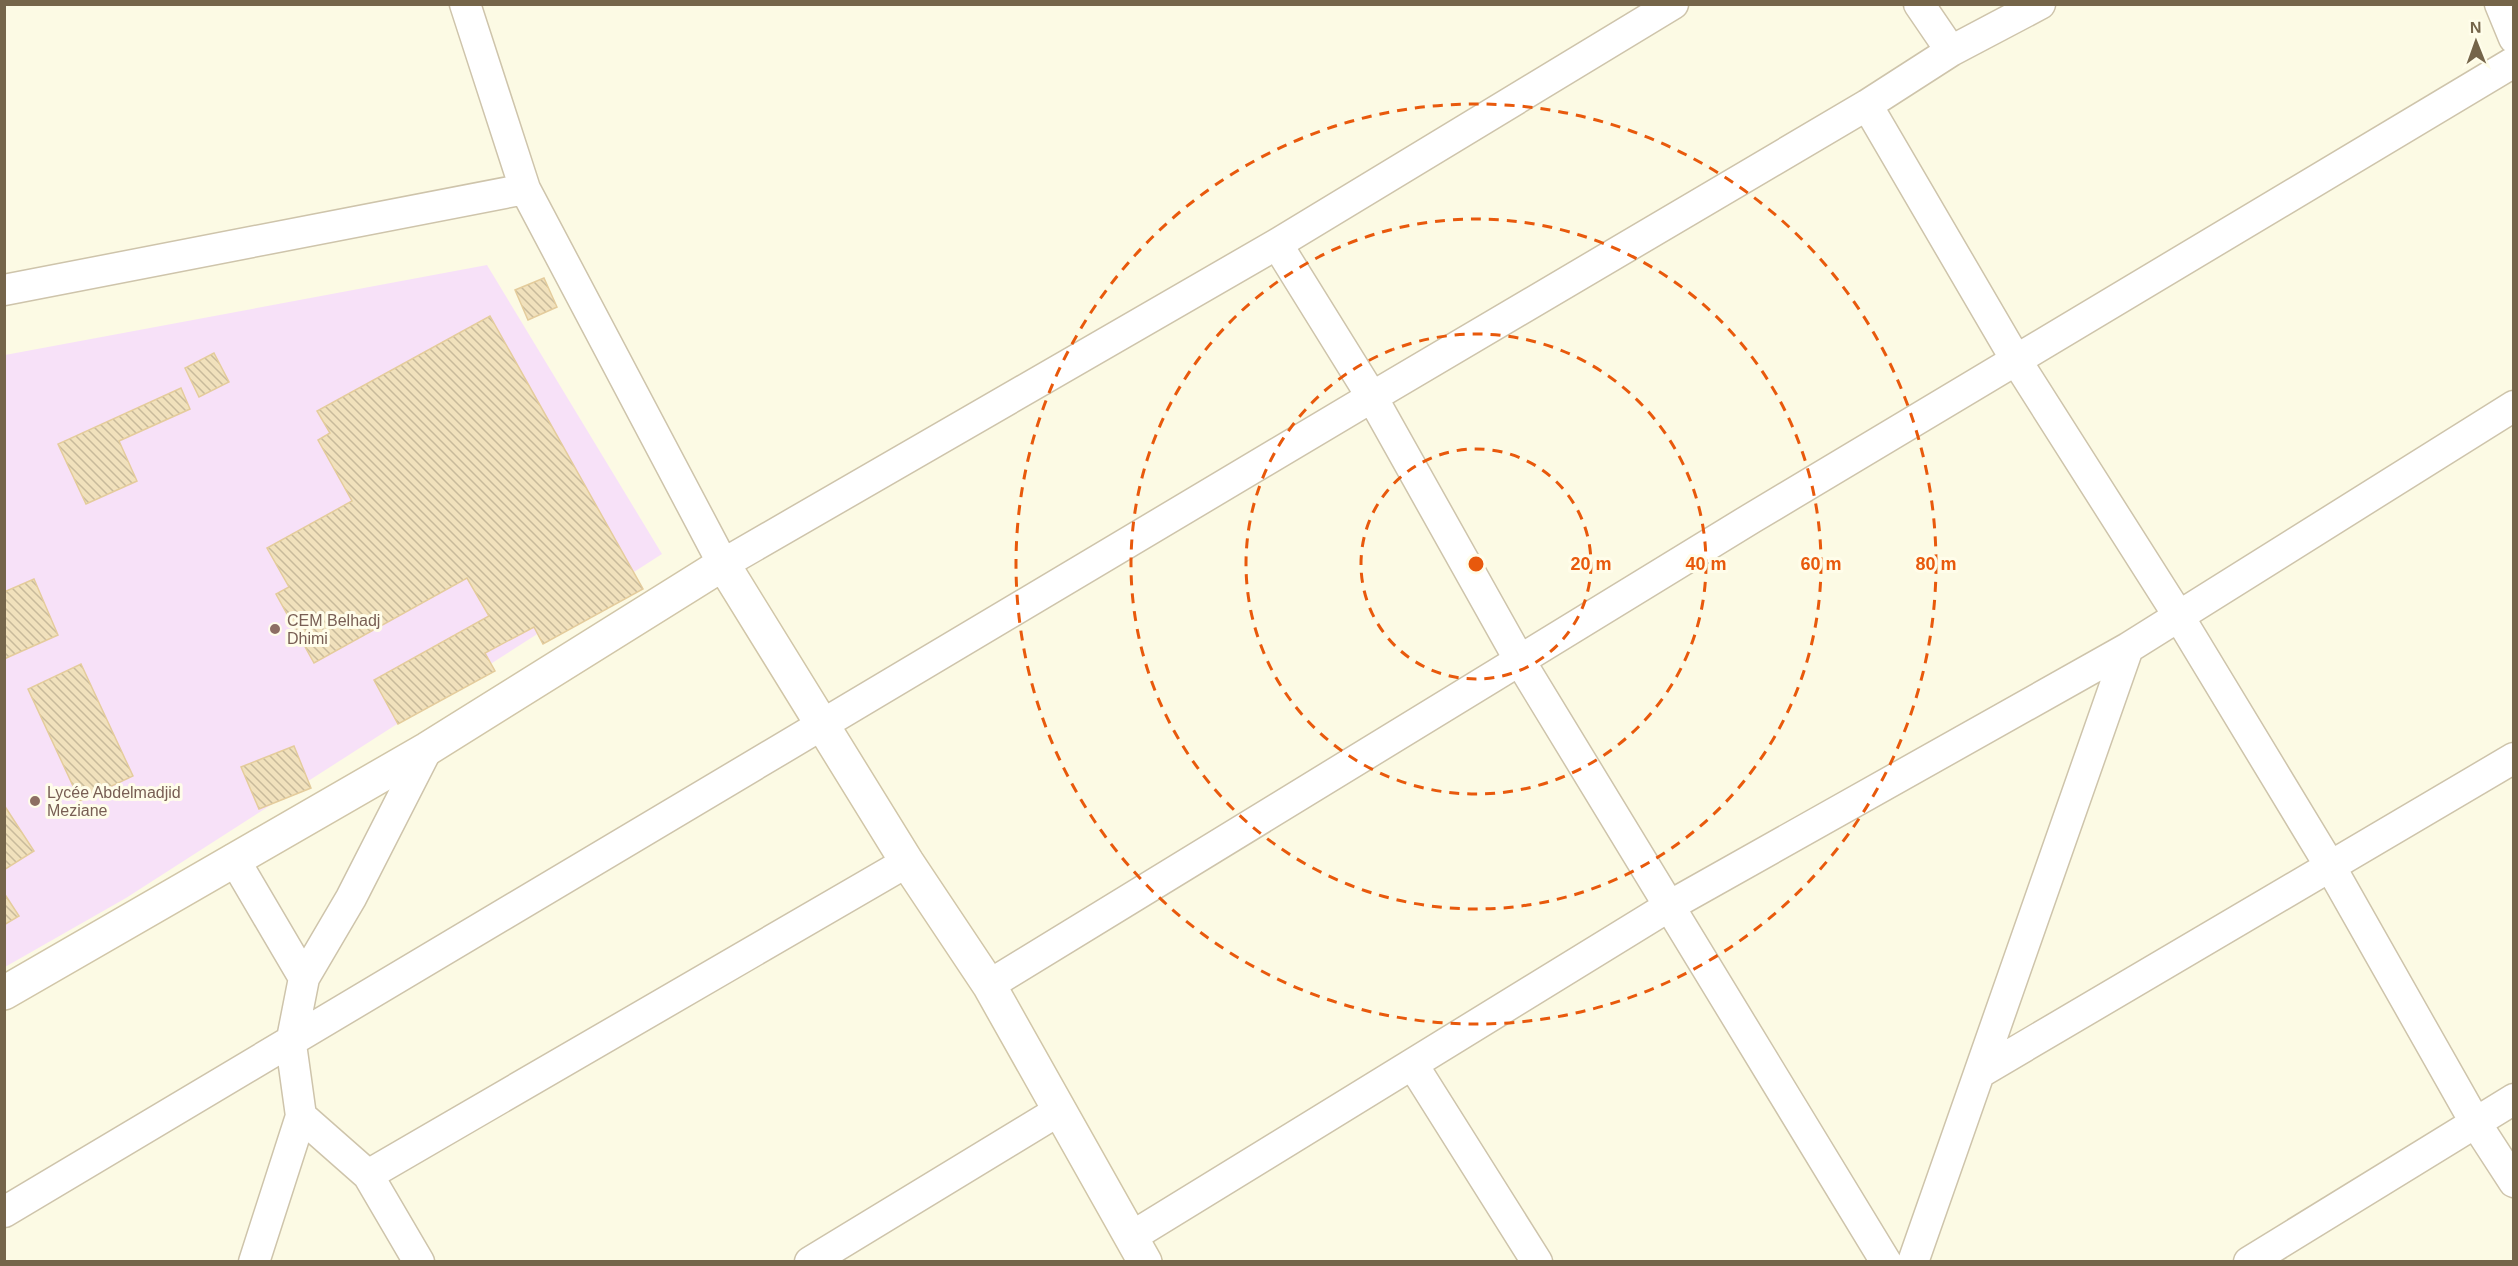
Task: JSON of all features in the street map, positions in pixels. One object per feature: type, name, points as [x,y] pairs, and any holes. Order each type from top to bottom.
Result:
[{"type":"street","points":[[465,4],[525,189],[723,564],[907,862],[989,985],[1138,1249],[1413,1065],[1671,905],[2128,648],[2514,406]]},
{"type":"street","points":[[4,993],[234,859],[428,750],[723,564],[1277,244],[1673,4]]},
{"type":"street","points":[[1919,4],[1951,51]]},
{"type":"street","points":[[4,1212],[291,1044],[823,723],[1867,105],[1951,51],[2040,4]]},
{"type":"street","points":[[2500,4],[2514,38]]},
{"type":"street","points":[[989,985],[1752,518],[2514,62]]},
{"type":"street","points":[[1867,105],[2016,360],[2178,615],[2330,866],[2475,1122],[2514,1182]]},
{"type":"street","points":[[4,290],[525,189]]},
{"type":"street","points":[[1277,244],[1372,397],[1520,661],[1671,905],[1886,1262]]},
{"type":"street","points":[[1913,1262],[2128,648]]},
{"type":"street","points":[[254,1262],[301,1116],[291,1044],[304,978],[351,898],[428,750]]},
{"type":"street","points":[[1981,1071],[2514,758]]},
{"type":"street","points":[[234,859],[304,978]]},
{"type":"street","points":[[368,1175],[907,862]]},
{"type":"street","points":[[1413,1065],[1537,1262]]},
{"type":"street","points":[[2249,1262],[2514,1099]]},
{"type":"street","points":[[810,1262],[1060,1110]]},
{"type":"street","points":[[301,1116],[368,1175],[419,1262]]},
{"type":"shaded area","name":"CEM Belhadj Dhimi","points":[[487,265],[662,554],[126,898],[5,967],[5,355]]},
{"type":"building","points":[[544,278],[557,307],[528,320],[515,290]]},
{"type":"building","points":[[490,316],[643,589],[543,644],[534,627],[485,653],[495,671],[398,724],[374,680],[489,616],[467,578],[314,663],[276,594],[289,587],[267,548],[352,501],[318,440],[330,433],[317,411]]},
{"type":"building","points":[[214,353],[229,382],[199,397],[185,368]]},
{"type":"building","points":[[181,388],[190,409],[119,441],[137,481],[86,504],[58,444]]},
{"type":"building","points":[[34,579],[58,635],[4,659],[4,592]]},
{"type":"building","points":[[81,664],[133,776],[80,801],[28,689]]},
{"type":"building","points":[[294,746],[311,788],[259,809],[241,767]]},
{"type":"building","points":[[4,805],[34,851],[4,870]]},
{"type":"building","points":[[4,893],[19,916],[4,925]]},
{"type":"place","name":"CEM Belhadj Dhimi","points":[[275,629]]},
{"type":"place","name":"Lycée Abdelmadjid Meziane","points":[[35,801]]}]
